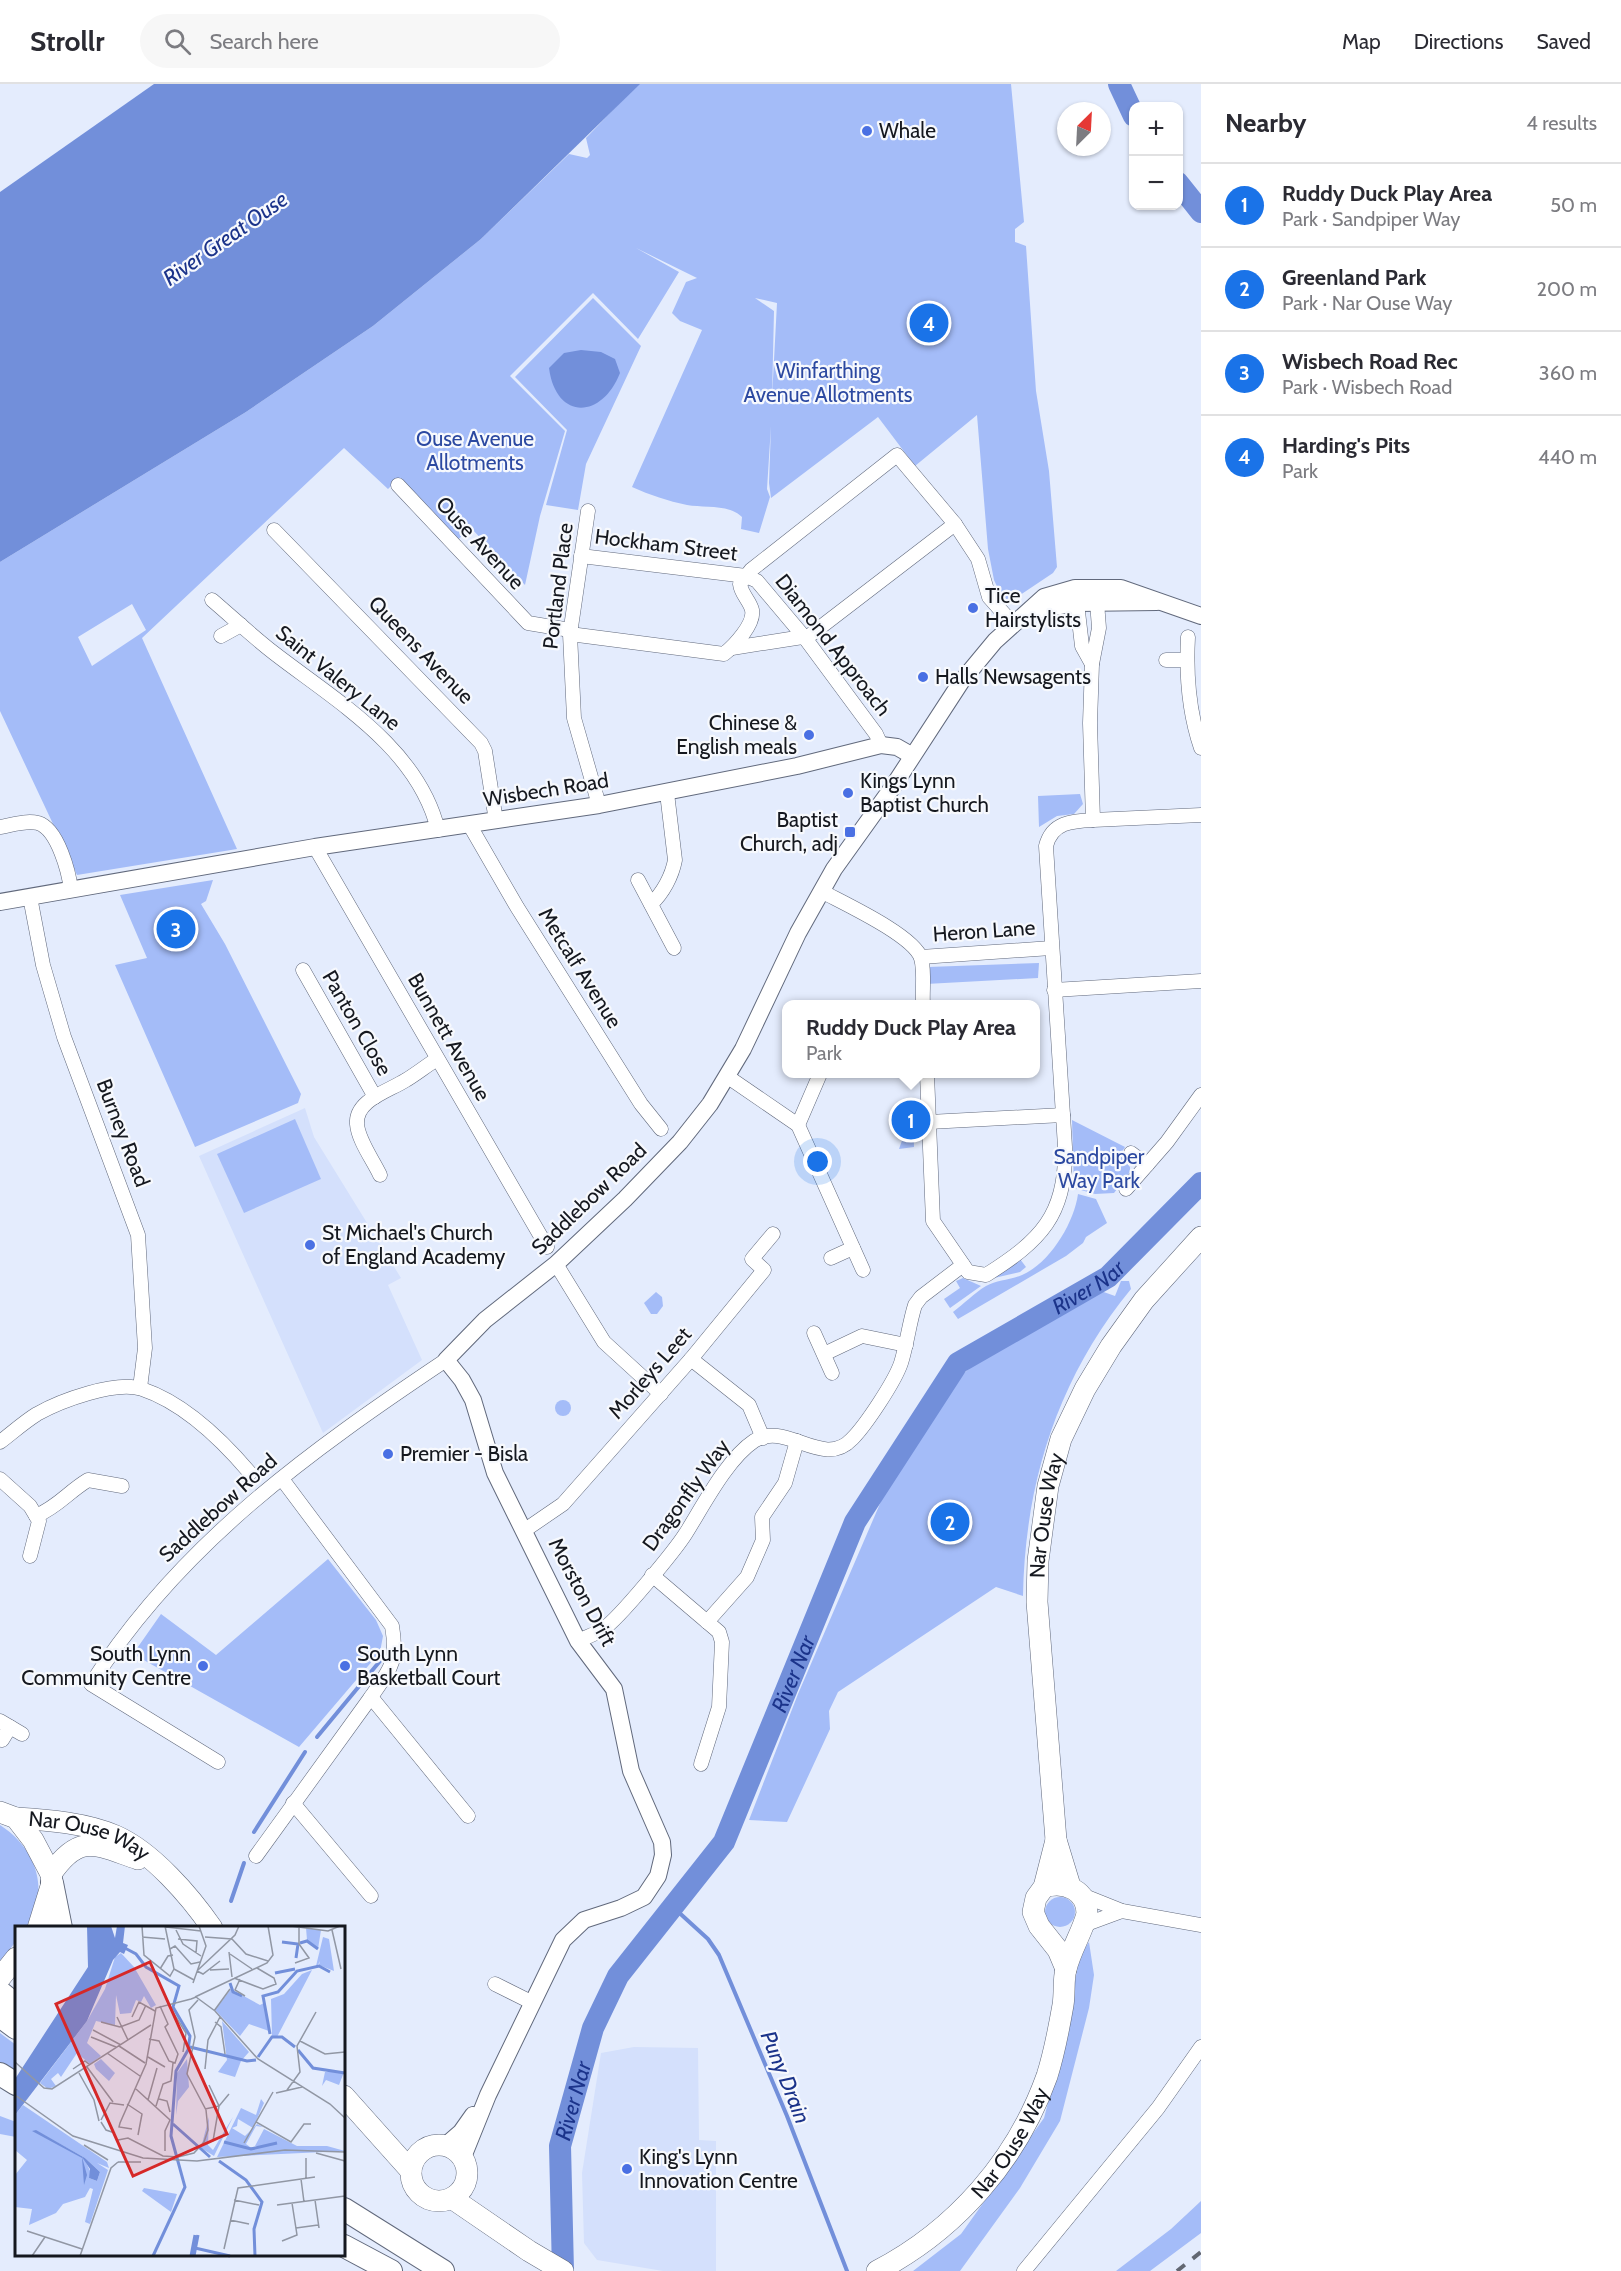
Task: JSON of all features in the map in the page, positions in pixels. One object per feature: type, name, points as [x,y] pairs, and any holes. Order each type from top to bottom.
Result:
[{"type":"highway","points":[[52,1879],[61,1926]]},
{"type":"highway","points":[[0,1992],[15,2004]]},
{"type":"highway","points":[[0,2016],[15,2027]]},
{"type":"highway","points":[[0,2074],[15,2083]]},
{"type":"highway","points":[[345,2210],[443,2271]]},
{"type":"highway","points":[[345,2226],[435,2271]]},
{"type":"highway","points":[[345,2247],[391,2271]]},
{"type":"highway","points":[[341,2256],[370,2271]]},
{"type":"main road","name":"Nar Ouse Way","points":[[878,2271],[918,2246],[950,2222],[970,2203],[1005,2159],[1047,2076],[1063,2004],[1066,1969],[1087,1905],[1076,1891],[1056,1840],[1037,1602],[1038,1561],[1047,1486],[1061,1439],[1085,1389],[1111,1346],[1144,1300],[1201,1237]]},
{"type":"main road","name":"Nar Ouse Way","points":[[8,1815],[100,1831],[134,1847],[177,1885],[210,1926]]},
{"type":"main road","points":[[8,1815],[33,1840],[52,1879],[39,1926]]},
{"type":"main road","name":"Nar Ouse Way","points":[[1056,1840],[1044,1887],[1036,1898],[1033,1911],[1039,1926],[1049,1936],[1066,1969]]},
{"type":"main road","name":"Nar Ouse Way","points":[[52,1879],[66,1854],[88,1845],[102,1847],[156,1866]]},
{"type":"main road","points":[[1044,1887],[1056,1883],[1076,1891]]},
{"type":"main road","points":[[1049,1936],[1064,1938],[1081,1929]]},
{"type":"main road","points":[[0,1978],[15,1959]]},
{"type":"main road","points":[[345,2097],[411,2171]]},
{"type":"main road","points":[[361,2114],[402,2142],[423,2149]]},
{"type":"main road","points":[[465,2167],[462,2190],[453,2199],[438,2202],[423,2197],[413,2185],[411,2171],[415,2158],[423,2149],[446,2145],[465,2167],[495,2228]]},
{"type":"main road","points":[[453,2199],[529,2251],[564,2271]]},
{"type":"street","points":[[732,648],[752,619],[752,609],[740,588],[746,576],[897,455],[956,524],[978,559],[989,597],[1013,624]]},
{"type":"street","name":"Ouse Avenue","points":[[398,485],[528,623],[570,632],[724,654],[732,648],[805,638]]},
{"type":"street","name":"Portland Place","points":[[588,511],[570,632],[574,718],[598,805]]},
{"type":"street","points":[[805,638],[956,524]]},
{"type":"street","name":"Queens Avenue","points":[[274,530],[480,743],[485,751],[496,821]]},
{"type":"street","name":"Hockham Street","points":[[581,556],[746,576]]},
{"type":"street","name":"Diamond Approach","points":[[746,576],[757,581],[805,638],[876,734],[881,746]]},
{"type":"street","points":[[911,755],[961,682],[1013,624],[1044,597],[1075,588],[1121,588],[1138,592],[1159,602],[1201,616]]},
{"type":"street","name":"Saint Valery Lane","points":[[212,600],[271,651],[366,723],[387,742],[426,797],[438,830]]},
{"type":"street","points":[[1093,820],[1090,732],[1092,664],[1099,627],[1097,602]]},
{"type":"street","points":[[1027,612],[1077,603],[1159,602]]},
{"type":"street","points":[[1077,603],[1082,646],[1092,664]]},
{"type":"street","points":[[221,636],[241,625]]},
{"type":"street","points":[[1188,637],[1186,660],[1193,724],[1201,748]]},
{"type":"street","points":[[1166,660],[1186,660]]},
{"type":"street","name":"Wisbech Road","points":[[0,902],[315,847],[438,830],[667,793],[881,746],[897,747],[911,755]]},
{"type":"street","name":"Saddlebow Road","points":[[218,1762],[91,1684],[138,1616],[177,1572],[214,1536],[282,1479],[408,1383],[446,1360],[485,1320],[556,1264],[625,1200],[680,1142],[728,1077],[821,891],[892,788],[911,755]]},
{"type":"street","points":[[651,904],[659,897],[673,870],[675,860],[667,793]]},
{"type":"street","points":[[927,1078],[933,1221],[963,1265],[973,1274],[986,1275],[1025,1249],[1047,1222],[1065,1179],[1063,1115],[1051,948],[1046,846],[1048,837],[1058,826],[1071,821],[1201,816]]},
{"type":"street","points":[[0,827],[27,822],[37,823],[50,831],[68,867],[71,890]]},
{"type":"street","name":"Metcalf Avenue","points":[[470,824],[517,907],[640,1104],[661,1128]]},
{"type":"street","name":"Bunnett Avenue","points":[[315,847],[547,1247]]},
{"type":"street","points":[[638,880],[674,948]]},
{"type":"street","points":[[821,891],[890,929],[921,957],[923,1000]]},
{"type":"street","name":"Burney Road","points":[[30,897],[43,965],[64,1037],[138,1235],[145,1348],[140,1388]]},
{"type":"street","name":"Heron Lane","points":[[921,957],[1051,948]]},
{"type":"street","name":"Panton Close","points":[[303,970],[375,1097]]},
{"type":"street","points":[[1054,990],[1201,981]]},
{"type":"street","name":"Panton Close","points":[[380,1175],[357,1126],[357,1117],[364,1105],[405,1081],[436,1059]]},
{"type":"street","points":[[728,1077],[798,1125],[863,1270]]},
{"type":"street","points":[[798,1125],[818,1078]]},
{"type":"street","points":[[1126,1189],[1201,1095]]},
{"type":"street","points":[[929,1122],[1063,1115]]},
{"type":"street","points":[[1131,1153],[1147,1165]]},
{"type":"street","name":"Morleys Leet","points":[[525,1530],[563,1504],[691,1359],[764,1269],[752,1259],[773,1234]]},
{"type":"street","points":[[831,1258],[853,1248]]},
{"type":"street","points":[[556,1264],[604,1342],[661,1394]]},
{"type":"street","name":"Dragonfly Way","points":[[578,1641],[605,1628],[652,1575],[681,1541],[709,1492],[747,1447],[762,1438],[784,1437],[825,1451],[846,1445],[854,1438],[897,1373],[915,1305],[921,1297],[963,1265]]},
{"type":"street","points":[[814,1333],[832,1373]]},
{"type":"street","points":[[824,1354],[861,1336],[906,1345]]},
{"type":"street","points":[[691,1359],[749,1405],[762,1438]]},
{"type":"street","name":"Morston Drift","points":[[446,1360],[462,1380],[473,1400],[495,1473],[578,1641],[614,1689],[632,1771],[657,1828],[663,1855],[658,1876],[644,1897],[632,1904],[584,1920],[563,1940],[488,2095],[465,2167]]},
{"type":"street","points":[[0,1442],[37,1414],[78,1396],[110,1389],[140,1388],[186,1414],[217,1438],[250,1473]]},
{"type":"street","points":[[707,1622],[747,1576],[763,1540],[762,1517],[785,1483],[797,1441]]},
{"type":"street","points":[[0,1479],[30,1506],[39,1521],[30,1556]]},
{"type":"street","points":[[256,1856],[371,1697],[387,1673],[396,1652],[392,1626],[282,1479]]},
{"type":"street","points":[[36,1516],[54,1509],[72,1490],[88,1480],[122,1486]]},
{"type":"street","points":[[652,1575],[719,1632],[723,1652],[718,1707],[701,1764]]},
{"type":"street","points":[[371,1697],[468,1816]]},
{"type":"street","points":[[2,1740],[11,1727]]},
{"type":"street","points":[[293,1803],[371,1896]]},
{"type":"street","points":[[1076,1891],[1122,1911],[1201,1925]]},
{"type":"street","points":[[1081,1929],[1122,1911]]},
{"type":"street","points":[[495,1984],[533,2003]]},
{"type":"street","points":[[1024,2271],[1158,2108],[1201,2047]]},
{"type":"street","name":"Morston Drift","points":[[446,2145],[461,2132],[488,2095]]},
{"type":"shaded area","name":"St Michael's Church of England Academy","points":[[305,1108],[314,1137],[401,1278],[388,1285],[422,1360],[323,1433],[199,1156]]},
{"type":"shaded area","points":[[634,2047],[698,2048],[699,2140],[716,2141],[716,2271],[663,2271],[597,2260],[584,2243],[582,2173],[601,2053]]},
{"type":"green space","points":[[638,84],[1011,84],[1024,222],[1015,229],[1015,242],[1026,246],[1036,391],[1049,471],[1057,567],[1053,573],[1011,601],[1002,597],[994,580],[988,549],[977,415],[915,466],[878,417],[771,498],[769,483],[771,426],[767,489],[770,497],[759,533],[741,529],[742,517],[730,510],[680,503],[659,498],[632,487],[702,330],[680,321],[672,313],[686,282],[697,278],[636,248],[679,272],[638,339],[593,293],[510,376],[565,431],[540,516],[525,585],[471,528],[454,543],[397,480],[388,489],[344,448],[142,638],[237,849],[77,875],[0,711],[0,562],[246,412],[373,326],[481,239],[569,154],[587,158],[590,155],[586,138]],"holes":[[[755,298],[777,303],[772,398],[774,311]],[[132,604],[146,630],[92,666],[78,637]]]},
{"type":"green space","points":[[593,298],[641,346],[586,464],[578,510],[546,505],[567,430],[515,377]]},
{"type":"green space","points":[[1080,794],[1083,804],[1074,814],[1057,816],[1039,827],[1038,796]]},
{"type":"green space","points":[[213,880],[206,901],[201,904],[225,944],[301,1094],[298,1103],[195,1147],[115,965],[147,958],[120,895]]},
{"type":"green space","points":[[1039,963],[1038,978],[926,984],[928,967]]},
{"type":"green space","points":[[913,1109],[914,1147],[899,1149]]},
{"type":"green space","points":[[295,1119],[321,1179],[244,1213],[217,1154]]},
{"type":"green space","name":"Sandpiper Way Park","points":[[1072,1120],[1125,1147],[1120,1155],[1130,1167],[1130,1172],[1114,1193],[1095,1194],[1074,1188]]},
{"type":"green space","points":[[1078,1194],[1096,1199],[1107,1223],[1086,1237],[1083,1243],[1066,1256],[958,1319],[953,1312],[986,1286],[1022,1275],[1051,1252],[1072,1217]]},
{"type":"green space","points":[[1020,1259],[1026,1267],[1020,1272],[994,1278]]},
{"type":"green space","points":[[963,1278],[981,1286],[950,1308],[944,1299],[960,1288],[956,1281]]},
{"type":"green space","points":[[1121,1281],[1129,1281],[1131,1289],[1105,1323],[1084,1358],[1065,1395],[1050,1433],[1030,1512],[1023,1596],[996,1587],[838,1692],[829,1711],[830,1729],[787,1822],[749,1820],[798,1694],[885,1492],[958,1379],[977,1361],[1098,1290],[1115,1296]]},
{"type":"green space","points":[[656,1292],[662,1297],[663,1306],[657,1314],[651,1314],[644,1303]]},
{"type":"green space","points":[[560,1400],[566,1400],[571,1408],[569,1414],[560,1416],[555,1411],[555,1405]]},
{"type":"green space","points":[[328,1559],[376,1620],[383,1636],[380,1652],[299,1747],[133,1654],[161,1614],[216,1655]]},
{"type":"green space","points":[[0,1825],[12,1834],[30,1857],[36,1871],[38,1899],[27,1926],[15,1926],[15,1942],[0,1963]]},
{"type":"green space","points":[[1060,1897],[1066,1898],[1074,1906],[1074,1918],[1066,1926],[1060,1927],[1054,1926],[1046,1918],[1045,1912],[1046,1906],[1054,1898]]},
{"type":"green space","points":[[1089,1942],[1094,1975],[1089,2008],[1060,2121],[1020,2188],[960,2271],[913,2271],[961,2234],[1044,2118],[1062,2049],[1080,1955]]},
{"type":"green space","points":[[0,2033],[15,2044],[15,2074],[0,2065]]},
{"type":"green space","points":[[0,2116],[15,2122],[15,2137],[0,2134]]},
{"type":"green space","points":[[1201,2201],[1201,2233],[1150,2271],[1116,2271],[1171,2229]]},
{"type":"water","name":"River Great Ouse","points":[[154,84],[640,84],[481,239],[373,326],[246,412],[0,562],[0,192]]},
{"type":"water","points":[[581,350],[601,352],[615,359],[620,373],[612,388],[602,399],[591,406],[580,408],[570,405],[561,398],[553,385],[549,368],[564,353]]},
{"type":"waterway","name":"River Nar","points":[[1119,84],[1129,105]]},
{"type":"waterway","name":"River Nar","points":[[1183,189],[1201,212]]},
{"type":"waterway","name":"River Nar","points":[[563,2271],[560,2146],[593,2028],[618,1976],[724,1842],[855,1522],[958,1363],[1108,1277],[1201,1183]]},
{"type":"waterway","points":[[317,1737],[380,1661]]},
{"type":"waterway","points":[[254,1832],[305,1752]]},
{"type":"waterway","points":[[231,1901],[244,1863]]},
{"type":"waterway","name":"Puny Drain","points":[[674,1908],[708,1939],[719,1955],[787,2116],[847,2271]]},
{"type":"railway","points":[[1177,2271],[1201,2252]]},
{"type":"place","name":"Whale","points":[[867,131]]},
{"type":"place","name":"Harding's Pits","points":[[929,323]]},
{"type":"place","name":"Tice Hairstylists","points":[[973,608]]},
{"type":"place","name":"Halls Newsagents","points":[[923,677]]},
{"type":"place","name":"Chinese & English meals","points":[[809,735]]},
{"type":"place","name":"Kings Lynn Baptist Church","points":[[848,793]]},
{"type":"place","name":"Baptist Church, adj","points":[[850,832]]},
{"type":"place","name":"Wisbech Road Rec","points":[[176,929]]},
{"type":"place","name":"Ruddy Duck Play Area","points":[[911,1120]]},
{"type":"place","name":"St Michael's Church of England Academy","points":[[310,1245]]},
{"type":"place","name":"Premier - Bisla","points":[[388,1454]]},
{"type":"place","name":"Greenland Park","points":[[950,1522]]},
{"type":"place","name":"South Lynn Community Centre","points":[[203,1666]]},
{"type":"place","name":"South Lynn Basketball Court","points":[[345,1666]]},
{"type":"place","name":"King's Lynn Innovation Centre","points":[[627,2169]]},
{"type":"park label","name":"Winfarthing Avenue Allotments","points":[[828,383]]},
{"type":"park label","name":"Ouse Avenue Allotments","points":[[475,451]]}]
